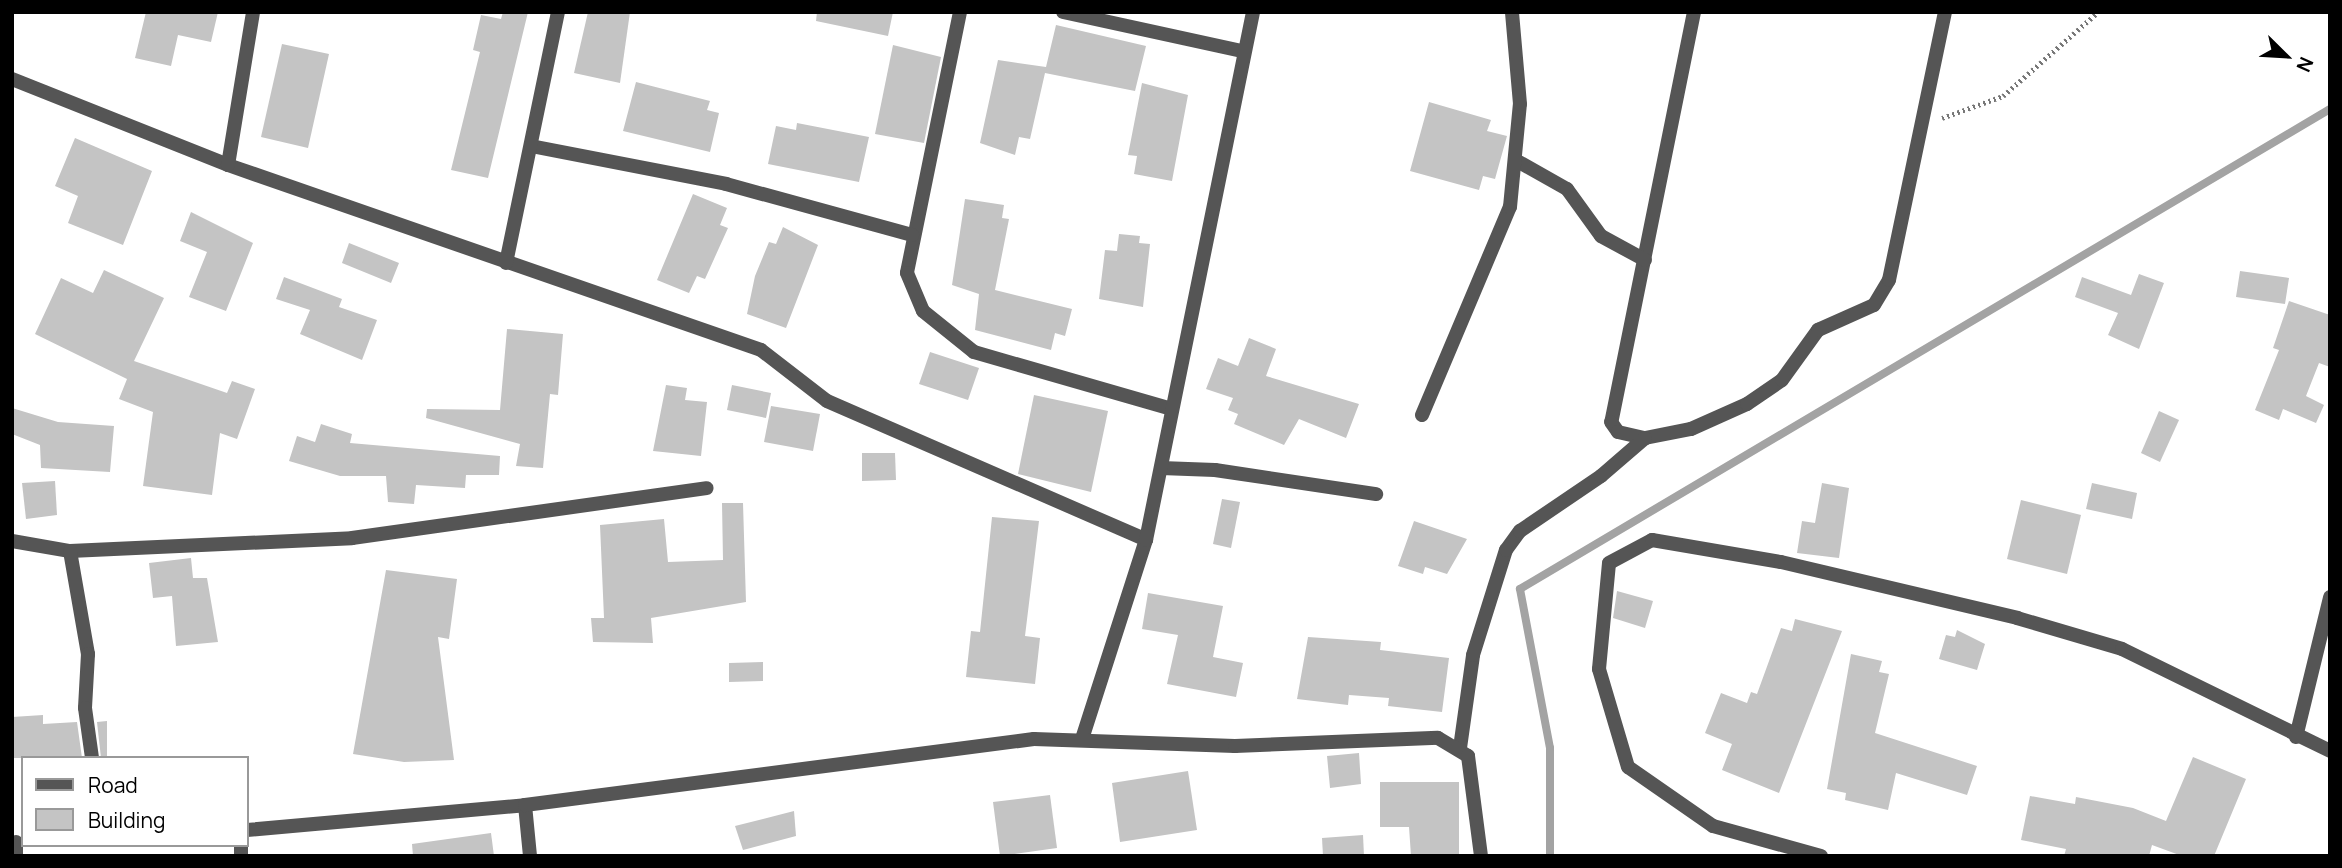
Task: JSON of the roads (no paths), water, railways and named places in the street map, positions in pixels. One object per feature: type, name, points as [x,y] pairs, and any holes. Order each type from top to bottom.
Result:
[{"type":"street","points":[[228,165],[253,12]]},
{"type":"street","points":[[506,263],[558,12]]},
{"type":"street","points":[[960,12],[912,235],[907,273],[923,311],[946,334],[974,352],[1171,409]]},
{"type":"street","points":[[1063,12],[1242,51]]},
{"type":"street","points":[[1082,738],[1146,540],[1242,51],[1253,12]]},
{"type":"street","points":[[1422,415],[1492,258],[1519,162],[1512,12]]},
{"type":"street","points":[[1694,12],[1611,422],[1618,432],[1645,438],[1691,429],[1747,404],[1782,380],[1818,330],[1874,305],[1889,280],[1945,12]]},
{"type":"street","points":[[12,79],[228,165],[761,350],[827,401],[1146,540]]},
{"type":"street","points":[[531,146],[726,184],[912,235]]},
{"type":"street","points":[[1519,162],[1567,189],[1601,236],[1645,260]]},
{"type":"street","points":[[1481,856],[1471,770],[1460,747],[1472,655],[1506,550],[1520,531],[1601,476],[1645,438]]},
{"type":"street","points":[[1161,468],[1215,470],[1376,494]]},
{"type":"street","points":[[12,541],[70,551],[401,534],[706,488]]},
{"type":"street","points":[[1821,856],[1713,826],[1628,767],[1599,669],[1609,564],[1652,540],[1793,565],[2017,618],[2122,649],[2296,737],[2330,751]]},
{"type":"street","points":[[70,551],[88,654],[92,756]]},
{"type":"street","points":[[2296,737],[2330,597]]},
{"type":"street","points":[[248,830],[525,805],[1010,742],[1082,738],[1249,746],[1438,738],[1460,747]]},
{"type":"street","points":[[525,805],[530,856]]},
{"type":"waterway","points":[[1550,856],[1550,748],[1520,589],[2330,109]]}]
